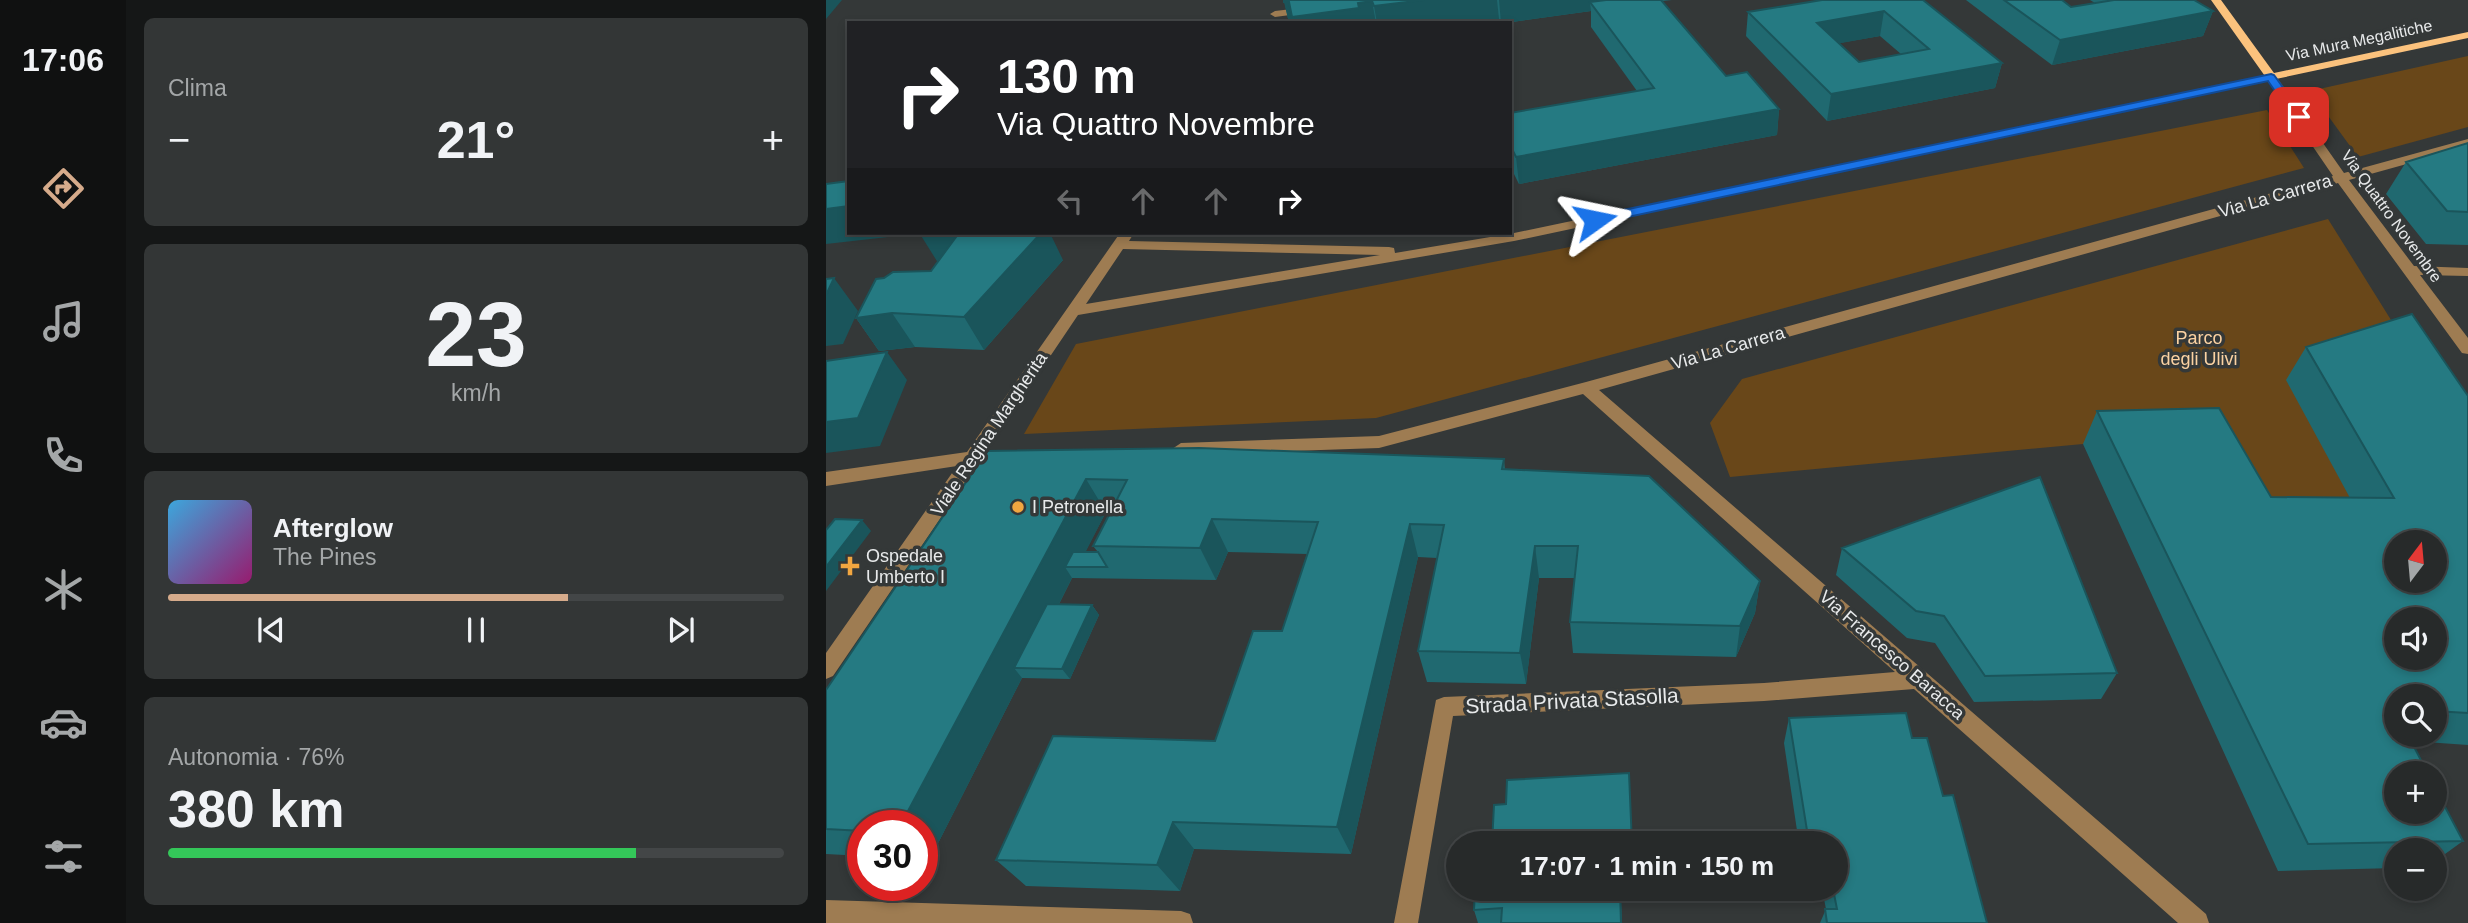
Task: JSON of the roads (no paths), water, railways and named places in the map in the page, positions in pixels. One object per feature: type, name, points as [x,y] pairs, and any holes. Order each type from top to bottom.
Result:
[{"type":"main road","name":"Via Quattro Novembre","points":[[2216,0],[2271,77]]},
{"type":"main road","name":"Via Mura Megalitiche","points":[[2271,77],[2468,35]]},
{"type":"street","points":[[1272,19],[1284,0]]},
{"type":"street","points":[[1272,19],[1326,8]]},
{"type":"street","name":"Via Quattro Novembre","points":[[2271,77],[2341,178],[2468,349]]},
{"type":"street","name":"Via Mura Megalitiche","points":[[1512,235],[2271,77]]},
{"type":"street","name":"Via La Carrera","points":[[1163,450],[1379,442],[1586,388],[2468,143]]},
{"type":"street","name":"Via Mura Megalitiche","points":[[1435,251],[1512,235]]},
{"type":"street","points":[[1122,239],[1435,251]]},
{"type":"street","name":"Viale Regina Margherita","points":[[826,670],[1122,239]]},
{"type":"street","points":[[1073,311],[1435,251]]},
{"type":"street","points":[[2409,270],[2468,272]]},
{"type":"street","name":"Via Francesco Baracca","points":[[1586,388],[2197,923]]},
{"type":"street","points":[[826,479],[973,457],[1027,455]]},
{"type":"street","name":"Strada Privata Stasolla","points":[[1406,923],[1444,707],[1764,692],[1919,679]]},
{"type":"street","points":[[826,912],[1181,923]]},
{"type":"place","name":"I Petronella","points":[[1018,507]]},
{"type":"place","name":"Ospedale Umberto I","points":[[850,566]]},
{"type":"park label","name":"Parco degli Ulivi","points":[[2199,348]]}]
